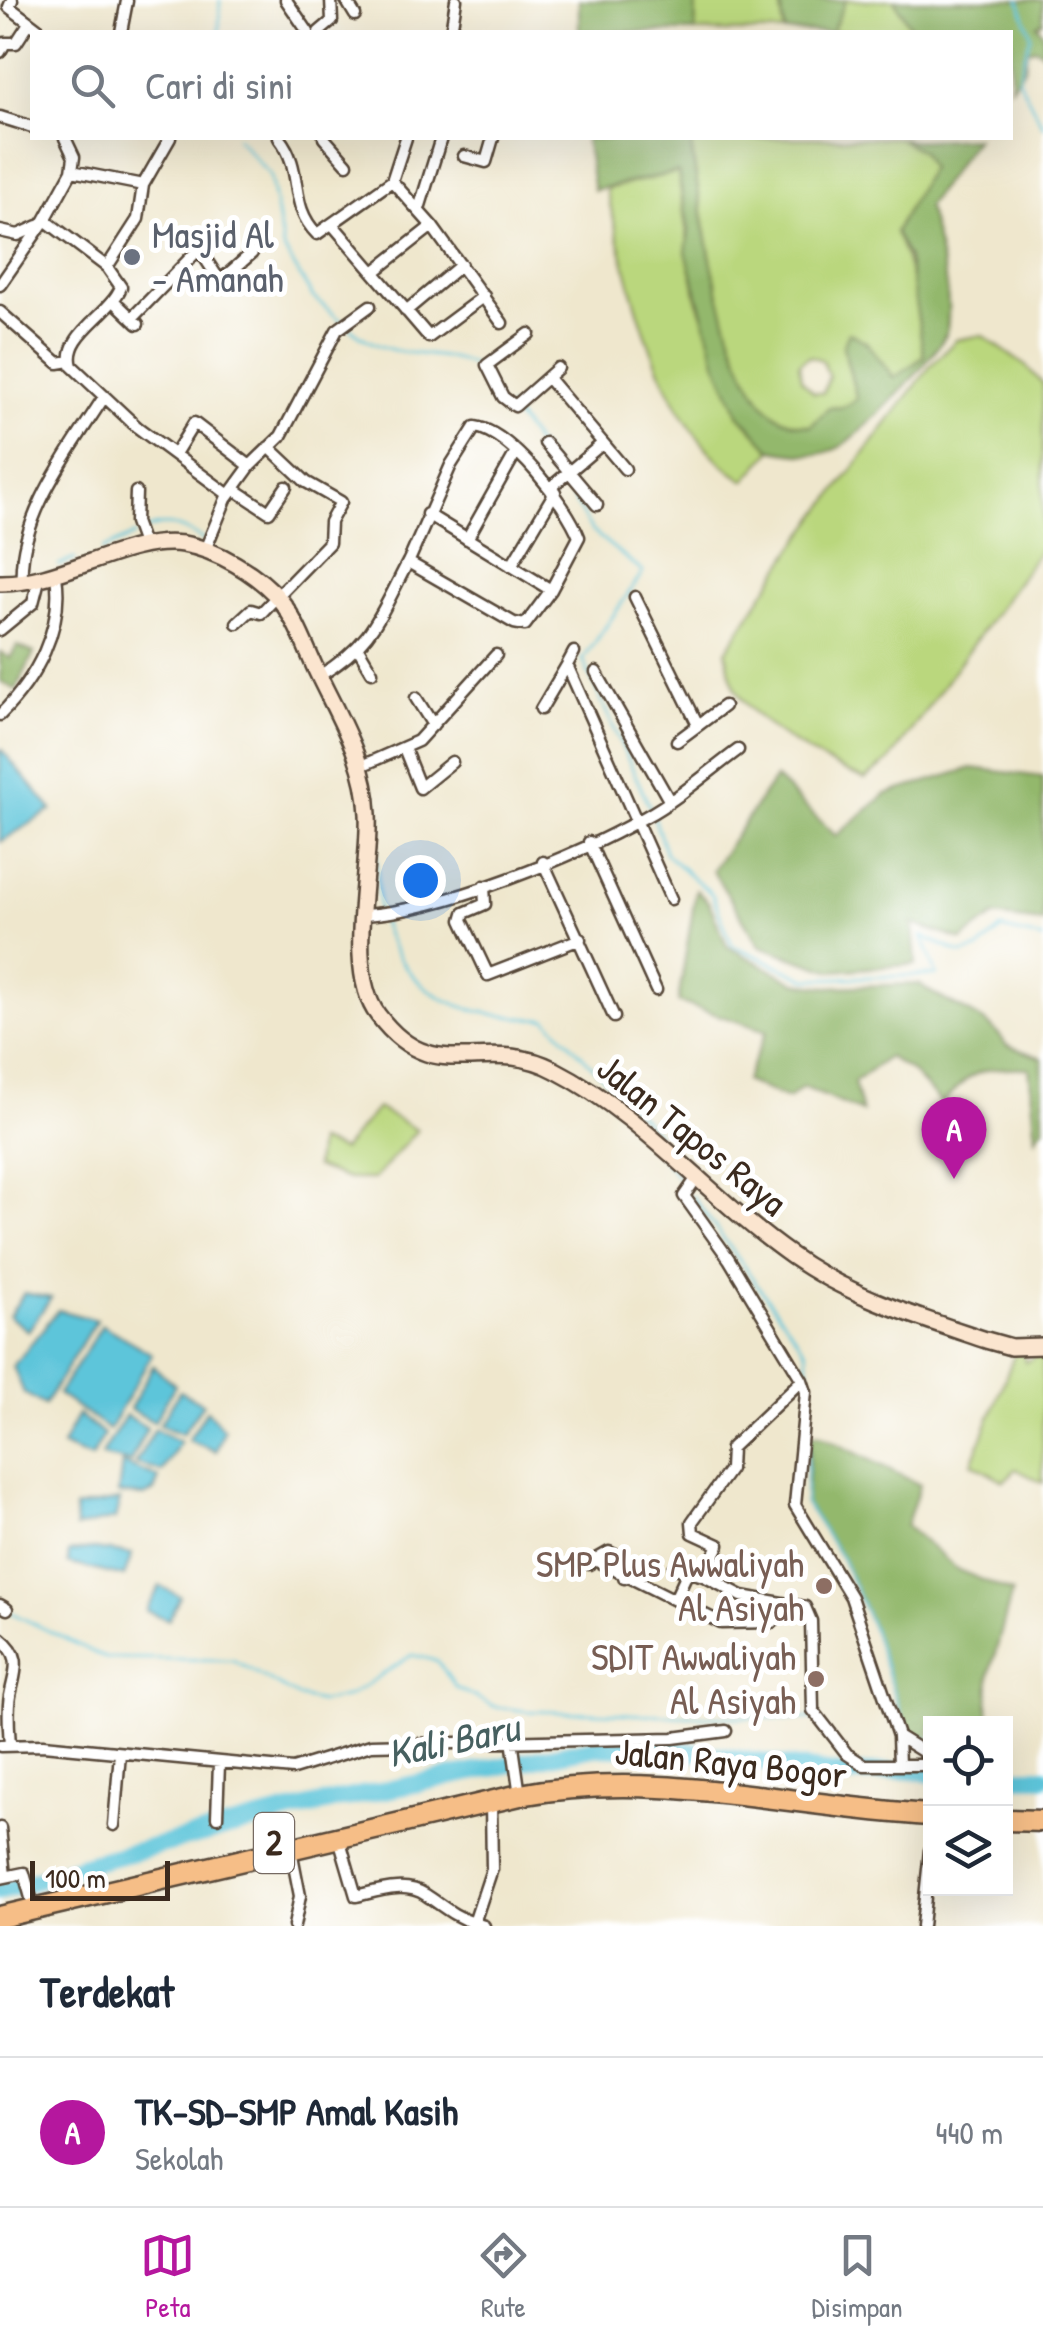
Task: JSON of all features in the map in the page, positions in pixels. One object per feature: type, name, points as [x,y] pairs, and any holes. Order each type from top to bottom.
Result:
[{"type":"highway","name":"Jalan Raya Bogor","points":[[0,1908],[29,1889],[518,1786],[623,1773],[923,1804]]},
{"type":"highway","name":"Jalan Raya Bogor","points":[[0,1917],[491,1802],[518,1786],[621,1782],[923,1814]]},
{"type":"highway","points":[[1013,1808],[1043,1810]]},
{"type":"highway","points":[[1013,1820],[1043,1821]]},
{"type":"main road","name":"Jalan Tapos Raya","points":[[0,583],[56,576],[140,537],[207,548],[279,591],[366,764],[369,915],[362,958],[369,999],[390,1030],[415,1052],[440,1059],[485,1054],[532,1060],[578,1084],[657,1142],[691,1184],[824,1276],[986,1340],[1011,1346],[1043,1346]]},
{"type":"street","points":[[12,0],[8,7],[40,30]]},
{"type":"street","points":[[286,0],[307,30]]},
{"type":"street","points":[[321,30],[332,21],[331,0]]},
{"type":"street","points":[[346,0],[356,15]]},
{"type":"street","points":[[450,30],[456,0]]},
{"type":"street","points":[[120,30],[127,1]]},
{"type":"street","points":[[0,52],[5,42],[15,44],[30,22]]},
{"type":"street","points":[[0,117],[30,126]]},
{"type":"street","points":[[0,284],[72,171],[74,158],[68,140]]},
{"type":"street","points":[[108,268],[138,219],[142,186],[169,140]]},
{"type":"street","points":[[281,140],[293,156],[299,206],[316,234],[392,180],[405,140]]},
{"type":"street","points":[[326,140],[347,164]]},
{"type":"street","points":[[419,208],[440,140]]},
{"type":"street","points":[[464,156],[486,162],[492,140]]},
{"type":"street","points":[[72,171],[142,186]]},
{"type":"street","points":[[392,180],[419,208],[502,323]]},
{"type":"street","points":[[0,231],[18,235],[42,223]]},
{"type":"street","points":[[42,223],[108,268],[121,284],[114,301],[73,344],[70,361]]},
{"type":"street","points":[[332,224],[429,336],[484,296]]},
{"type":"street","points":[[374,271],[432,226]]},
{"type":"street","points":[[114,301],[135,321],[199,249],[220,282],[252,253]]},
{"type":"street","points":[[406,311],[461,265]]},
{"type":"street","points":[[207,548],[232,492],[250,466],[281,436],[346,324],[370,306]]},
{"type":"street","points":[[0,312],[58,363],[70,361]]},
{"type":"street","points":[[529,334],[489,361],[488,369],[512,406],[558,368]]},
{"type":"street","points":[[70,361],[104,397],[175,454],[232,492],[270,512],[286,487]]},
{"type":"street","points":[[548,378],[625,469]]},
{"type":"street","points":[[22,583],[25,544],[39,508],[104,397]]},
{"type":"street","points":[[175,454],[194,424],[250,466]]},
{"type":"street","points":[[322,674],[358,650],[408,562],[427,514],[474,428],[481,426],[515,454],[597,505]]},
{"type":"street","points":[[512,566],[559,482],[603,442]]},
{"type":"street","points":[[408,562],[522,626],[531,621],[579,542],[546,443]]},
{"type":"street","points":[[237,623],[251,610],[260,614],[329,543],[330,522],[342,502],[306,482],[269,447]]},
{"type":"street","points":[[468,539],[515,454]]},
{"type":"street","points":[[136,492],[140,537]]},
{"type":"street","points":[[427,514],[551,590]]},
{"type":"street","points":[[0,715],[26,686],[50,638],[58,605],[56,576]]},
{"type":"street","points":[[0,630],[33,603],[39,580]]},
{"type":"street","points":[[635,597],[698,725]]},
{"type":"street","points":[[358,650],[372,672]]},
{"type":"street","points":[[541,709],[574,652]]},
{"type":"street","points":[[366,764],[404,748],[433,725],[496,654]]},
{"type":"street","points":[[567,665],[671,899]]},
{"type":"street","points":[[596,672],[664,804]]},
{"type":"street","points":[[416,698],[433,725]]},
{"type":"street","points":[[677,741],[724,706]]},
{"type":"street","points":[[404,748],[420,788],[452,762]]},
{"type":"street","points":[[369,915],[430,905],[484,886],[639,820],[738,750]]},
{"type":"street","points":[[589,842],[656,990]]},
{"type":"street","points":[[544,862],[614,1017]]},
{"type":"street","points":[[484,886],[486,904],[464,914],[462,920],[488,975],[580,939]]},
{"type":"street","points":[[691,1184],[802,1380],[806,1392],[795,1506],[851,1596],[898,1736],[899,1765]]},
{"type":"street","points":[[704,1576],[720,1546],[693,1533],[692,1522],[730,1469],[731,1448],[802,1380]]},
{"type":"street","points":[[592,1562],[609,1552],[621,1558],[624,1578],[729,1623],[772,1622],[780,1604]]},
{"type":"street","points":[[674,1568],[704,1576],[742,1596],[802,1605],[808,1614],[811,1704],[817,1716],[854,1760],[923,1765]]},
{"type":"street","points":[[675,1599],[688,1571]]},
{"type":"street","points":[[0,1638],[12,1647],[18,1661],[5,1745],[293,1770],[372,1746],[673,1738],[726,1731]]},
{"type":"street","points":[[898,1736],[923,1752]]},
{"type":"street","points":[[512,1744],[518,1786]]},
{"type":"street","points":[[114,1825],[120,1753]]},
{"type":"street","points":[[217,1817],[219,1764]]},
{"type":"street","points":[[339,1838],[356,1896],[399,1886],[425,1894],[442,1911],[479,1924],[492,1869],[491,1802]]},
{"type":"street","points":[[0,1828],[2,1877],[22,1872],[29,1889]]},
{"type":"street","points":[[291,1848],[300,1896],[294,1926]]},
{"type":"street","points":[[922,1926],[925,1896]]},
{"type":"green space","points":[[579,0],[696,0],[695,30],[579,30]]},
{"type":"green space","points":[[696,0],[780,0],[784,30],[695,30]]},
{"type":"green space","points":[[780,0],[846,0],[833,30],[785,30]]},
{"type":"green space","points":[[846,0],[894,0],[913,30],[833,30]]},
{"type":"green space","points":[[894,0],[1043,0],[1043,22],[1037,25],[1043,33],[1043,53],[1036,48],[1027,50],[1024,69],[1013,83],[1013,30],[913,30]]},
{"type":"green space","points":[[585,140],[690,140],[716,281],[739,357],[769,409],[789,421],[811,426],[829,408],[843,407],[857,399],[843,346],[849,332],[866,342],[894,378],[924,357],[908,258],[895,232],[930,168],[921,151],[903,141],[975,140],[927,206],[948,298],[947,329],[942,340],[900,392],[865,427],[840,447],[814,454],[772,450],[739,414],[717,364],[686,252],[689,231],[678,172],[594,190]]},
{"type":"green space","points":[[690,140],[907,140],[921,151],[930,168],[895,232],[911,277],[924,356],[895,378],[866,342],[843,346],[857,400],[829,408],[811,426],[789,422],[769,410],[752,388],[726,321],[707,241]],"holes":[[[809,356],[822,360],[829,376],[823,393],[814,393],[801,379],[799,363]]]},
{"type":"green space","points":[[678,172],[696,296],[739,414],[772,450],[745,481],[715,457],[690,426],[669,390],[637,308],[606,189]]},
{"type":"green space","points":[[982,335],[1027,367],[1043,384],[1043,546],[890,760],[865,779],[810,753],[754,713],[733,682],[726,651],[794,547],[931,365],[956,340]]},
{"type":"green space","points":[[17,646],[34,653],[16,690],[0,681],[0,652],[10,658]]},
{"type":"green space","points":[[972,768],[1043,777],[1043,922],[994,916],[962,940],[913,924],[916,964],[832,971],[760,946],[712,870],[775,778],[836,836],[886,794]]},
{"type":"green space","points":[[696,890],[709,903],[727,946],[796,983],[827,987],[920,984],[989,1025],[1006,1045],[1042,1058],[1043,1127],[1036,1138],[1029,1068],[980,1073],[962,1083],[942,1104],[911,1071],[888,1057],[854,1082],[862,1112],[803,1087],[788,1099],[745,1081],[767,1031],[678,1002]]},
{"type":"green space","points":[[377,1108],[417,1130],[374,1179],[348,1179],[315,1167],[318,1142],[342,1150]]},
{"type":"green space","points":[[1015,1353],[1023,1354],[1025,1362],[1043,1353],[1043,1483],[1016,1469],[1004,1481],[972,1463]]},
{"type":"green space","points":[[811,1435],[820,1435],[920,1485],[906,1526],[958,1570],[1012,1592],[989,1676],[988,1716],[923,1716],[923,1738],[907,1733],[872,1627],[842,1559],[805,1503]]},
{"type":"water","points":[[0,750],[52,810],[0,842]]},
{"type":"water","points":[[24,1293],[51,1298],[28,1331],[9,1316]]},
{"type":"water","points":[[58,1310],[96,1320],[44,1405],[24,1393],[13,1366]]},
{"type":"water","points":[[102,1325],[152,1354],[109,1430],[58,1394]]},
{"type":"water","points":[[153,1366],[175,1385],[154,1422],[130,1409]]},
{"type":"water","points":[[180,1391],[203,1404],[182,1434],[159,1425]]},
{"type":"water","points":[[207,1410],[224,1430],[216,1451],[188,1440]]},
{"type":"water","points":[[78,1414],[104,1435],[91,1458],[62,1446]]},
{"type":"water","points":[[126,1415],[147,1428],[130,1462],[101,1456]]},
{"type":"water","points":[[155,1429],[180,1442],[162,1472],[135,1463]]},
{"type":"water","points":[[122,1463],[159,1478],[154,1491],[144,1496],[118,1494]]},
{"type":"water","points":[[120,1500],[115,1519],[76,1528],[75,1508]]},
{"type":"water","points":[[94,1549],[132,1554],[124,1577],[68,1563],[69,1552]]},
{"type":"water","points":[[160,1586],[180,1596],[169,1620],[146,1611]]},
{"type":"waterway","points":[[219,30],[220,0]]},
{"type":"waterway","points":[[1019,0],[1031,35],[1018,79],[1043,126]]},
{"type":"waterway","points":[[239,140],[270,175],[283,248],[313,297],[344,323]]},
{"type":"waterway","points":[[350,328],[385,348],[453,359],[485,372]]},
{"type":"waterway","points":[[509,407],[561,477]]},
{"type":"waterway","points":[[565,484],[591,530],[643,572],[583,660],[651,810]]},
{"type":"waterway","points":[[143,531],[174,526],[203,540]]},
{"type":"waterway","points":[[102,550],[135,535]]},
{"type":"waterway","points":[[59,565],[75,559]]},
{"type":"waterway","points":[[342,705],[361,744]]},
{"type":"waterway","points":[[374,800],[379,911]]},
{"type":"waterway","points":[[654,817],[666,854],[712,894],[732,945],[807,979],[937,975],[922,936],[962,954],[979,949],[1001,929],[1043,939]]},
{"type":"waterway","points":[[381,919],[407,970],[425,987],[467,1008],[547,1019],[657,1133]]},
{"type":"waterway","points":[[661,1156],[684,1185]]},
{"type":"waterway","points":[[692,1196],[807,1352],[809,1385]]},
{"type":"waterway","points":[[810,1403],[805,1503],[842,1559],[872,1627],[907,1733],[923,1738]]},
{"type":"waterway","points":[[10,1612],[105,1658],[233,1660],[299,1697],[321,1702],[349,1696],[412,1655],[438,1661],[455,1687],[493,1706],[525,1711],[813,1719]]},
{"type":"waterway","name":"Kali Baru","points":[[0,1892],[90,1863],[337,1800],[594,1747],[672,1749],[845,1775],[923,1772]]},
{"type":"waterway","name":"Kali Baru","points":[[1013,1777],[1043,1777]]},
{"type":"place","name":"Masjid Al - Amanah","points":[[132,257]]},
{"type":"place","name":"TK-SD-SMP Amal Kasih","points":[[954,1179]]},
{"type":"place","name":"SMP Plus Awwaliyah Al Asiyah","points":[[824,1586]]},
{"type":"place","name":"SDIT Awwaliyah Al Asiyah","points":[[816,1679]]}]
